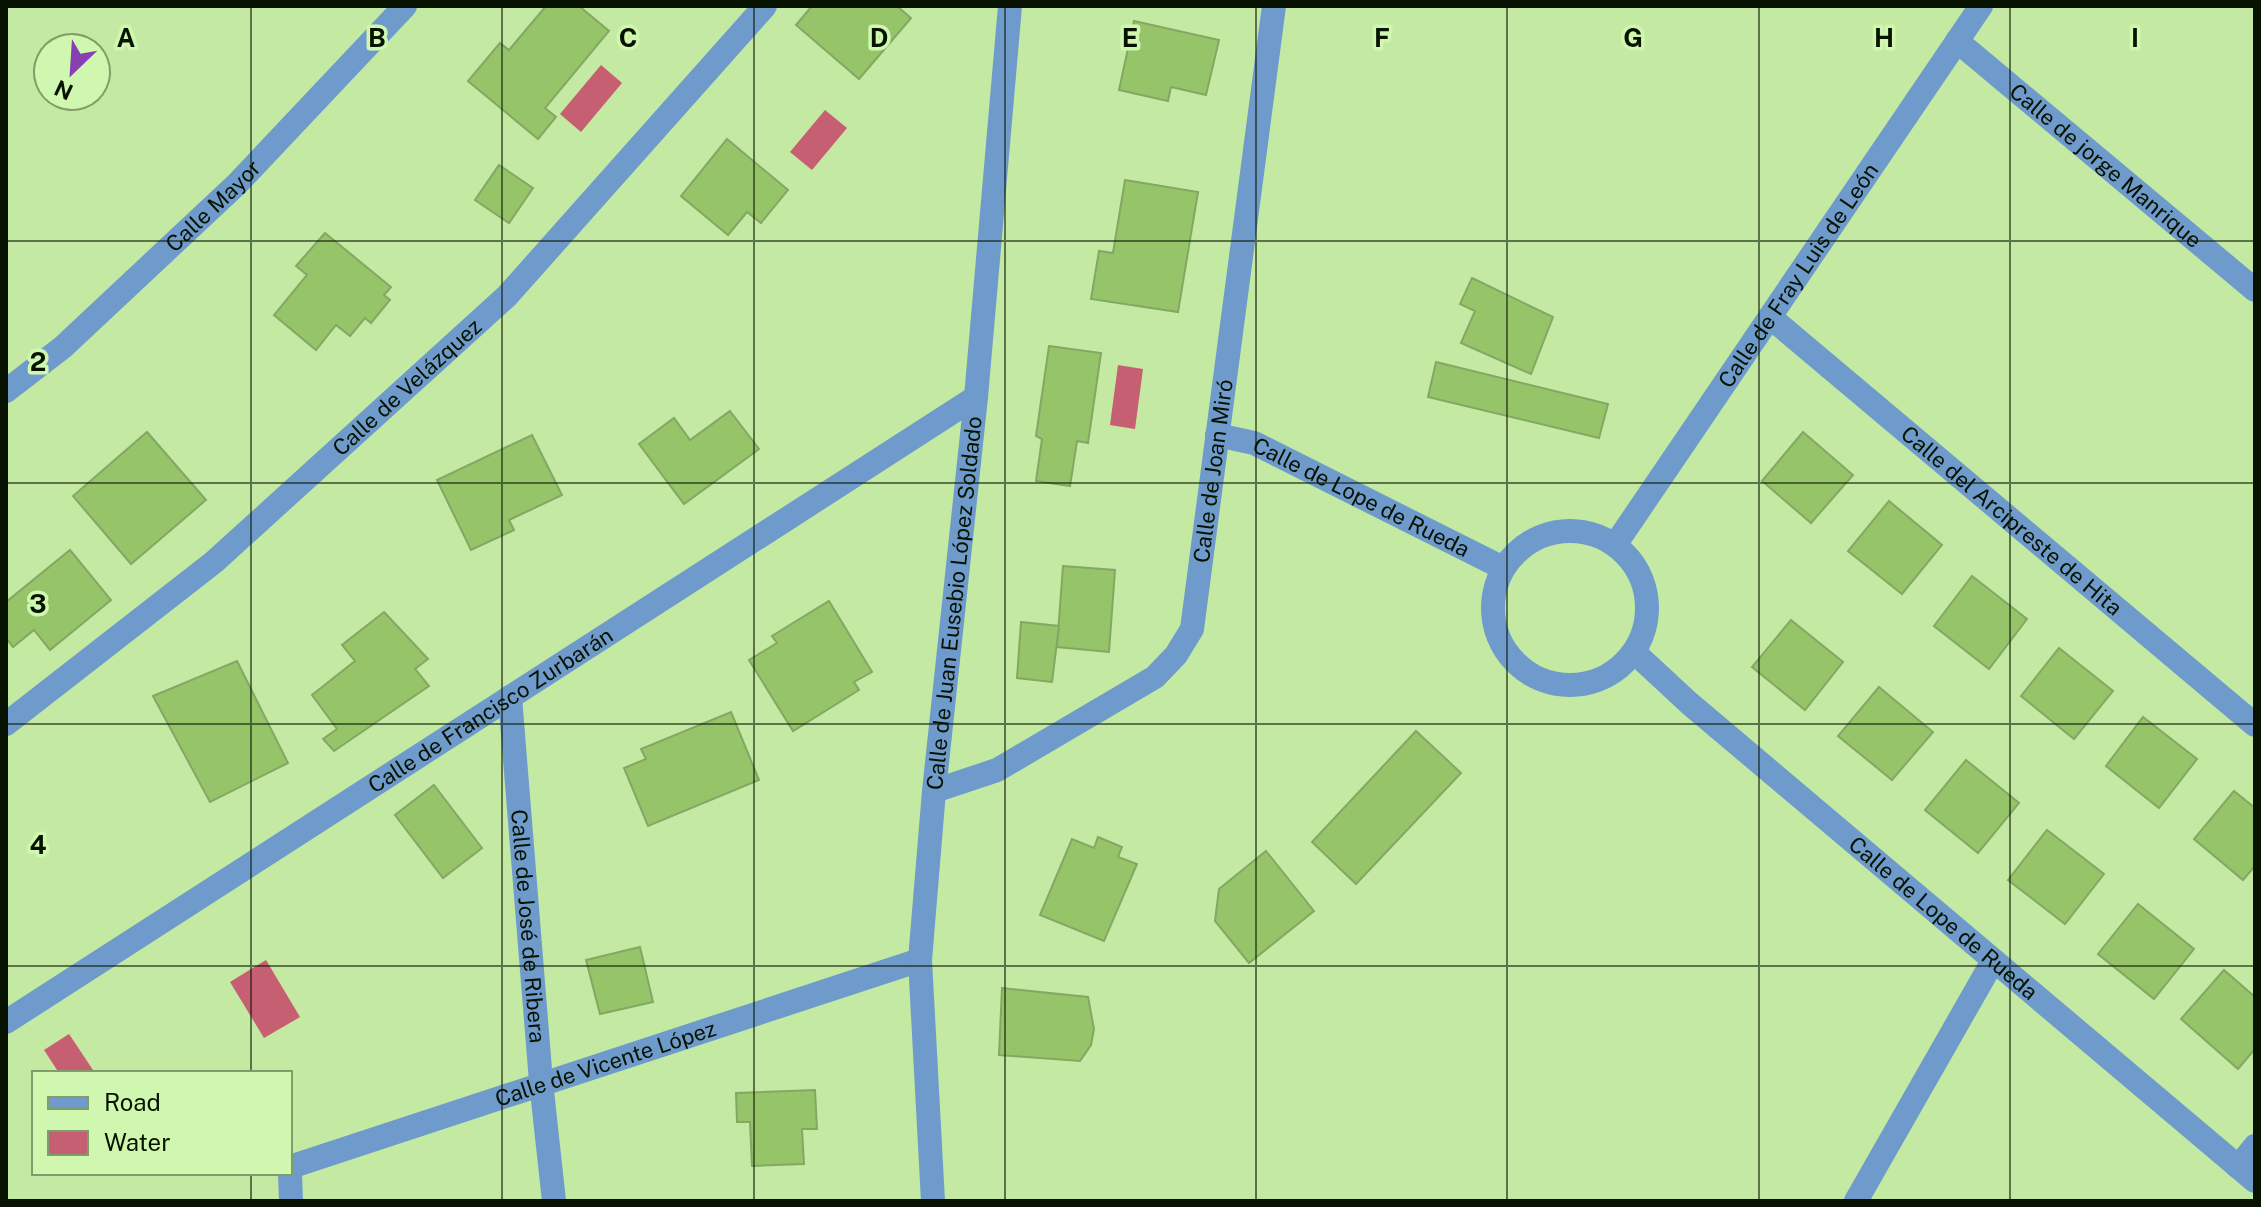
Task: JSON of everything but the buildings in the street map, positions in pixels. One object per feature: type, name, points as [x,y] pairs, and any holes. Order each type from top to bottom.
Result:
[{"type":"street","name":"Calle Mayor","points":[[6,391],[63,347],[237,184],[405,6]]},
{"type":"street","name":"Calle de Velázquez","points":[[6,724],[214,562],[507,296],[765,6]]},
{"type":"street","name":"Calle de Juan Eusebio López Soldado","points":[[933,1201],[920,960],[934,791],[976,397],[1010,6]]},
{"type":"street","name":"Calle de Joan Miró","points":[[934,791],[997,770],[1155,677],[1176,655],[1192,629],[1274,6]]},
{"type":"street","name":"Calle de Fray Luis de León","points":[[1615,545],[1981,6]]},
{"type":"street","name":"Calle de jorge Manrique","points":[[1957,41],[2255,290]]},
{"type":"street","name":"Calle del Arcipreste de Hita","points":[[1770,317],[2255,725]]},
{"type":"street","name":"Calle de Francisco Zurbarán","points":[[6,1022],[976,397]]},
{"type":"street","name":"Calle de Lope de Rueda","points":[[1217,435],[1254,443],[1503,568]]},
{"type":"street","points":[[1559,531],[1591,533],[1615,545],[1635,566],[1643,582],[1647,610],[1645,629],[1634,652],[1618,668],[1588,683],[1564,685],[1532,676],[1518,666],[1502,645],[1493,620],[1496,585],[1503,568],[1530,541],[1559,531]]},
{"type":"street","name":"Calle de Lope de Rueda","points":[[1634,652],[1677,693],[2246,1174]]},
{"type":"street","name":"Calle de José de Ribera","points":[[510,697],[541,1082],[554,1201]]},
{"type":"street","name":"Calle de Vicente López","points":[[292,1166],[920,960]]},
{"type":"street","points":[[1856,1201],[1993,961]]},
{"type":"street","points":[[2246,1174],[2255,1146]]},
{"type":"street","points":[[290,1175],[291,1201]]},
{"type":"water","points":[[601,65],[622,83],[581,132],[560,114]]},
{"type":"water","points":[[825,110],[847,128],[812,170],[790,152]]},
{"type":"water","points":[[1118,365],[1143,369],[1135,429],[1110,425]]},
{"type":"water","points":[[266,960],[300,1017],[264,1038],[230,982]]},
{"type":"water","points":[[69,1034],[94,1071],[58,1071],[44,1050]]}]
